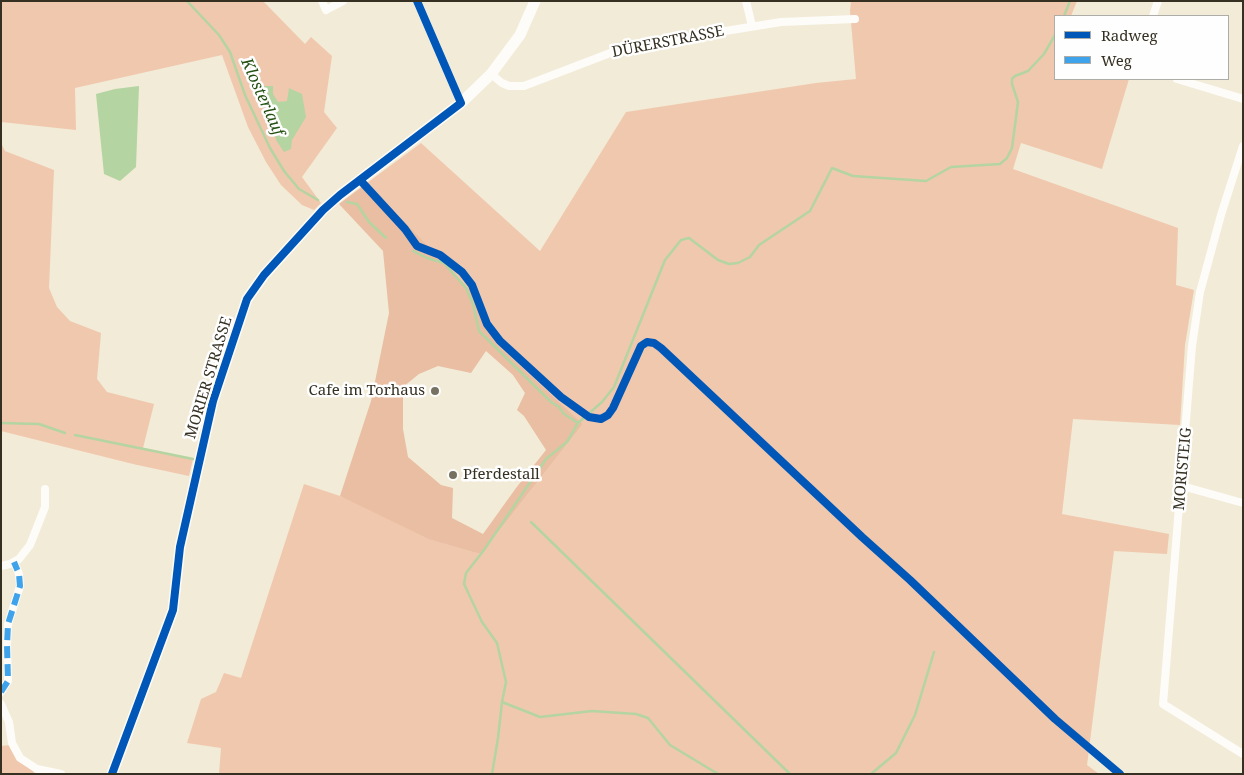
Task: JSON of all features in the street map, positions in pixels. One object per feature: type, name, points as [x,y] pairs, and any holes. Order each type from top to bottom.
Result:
[{"type":"main road","name":"MORIER STRASSE","points":[[112,774],[173,610],[180,547],[213,401],[247,300],[264,275],[323,210],[461,103],[491,74],[520,35],[535,1]]},
{"type":"street","points":[[322,1],[326,10],[344,1]]},
{"type":"street","points":[[417,1],[461,103]]},
{"type":"street","points":[[746,1],[752,26]]},
{"type":"street","points":[[1153,15],[1158,1]]},
{"type":"street","name":"DÜRERSTRASSE","points":[[491,74],[509,86],[524,86],[618,50],[781,22],[855,19]]},
{"type":"street","points":[[1180,80],[1243,99]]},
{"type":"street","name":"MORISTEIG","points":[[1243,146],[1239,171],[1200,292],[1192,346],[1163,704],[1243,754]]},
{"type":"street","points":[[1182,486],[1243,503]]},
{"type":"street","points":[[1,566],[14,562],[23,555],[33,539],[45,507],[45,490]]},
{"type":"street","points":[[1,692],[8,681],[8,624],[20,586],[19,574],[14,562]]},
{"type":"street","points":[[1,704],[9,722],[12,743],[20,758],[36,769],[61,774]]},
{"type":"shaded area","points":[[1,1],[263,1],[305,44],[311,37],[332,56],[324,112],[337,128],[302,177],[321,203],[314,210],[302,205],[281,185],[266,162],[248,127],[222,55],[75,88],[76,130],[1,122]]},
{"type":"shaded area","points":[[851,1],[1077,1],[1071,15],[1054,15],[1054,80],[1129,80],[1102,169],[1021,143],[1013,169],[1178,228],[1176,285],[1194,290],[1185,345],[1180,425],[1073,419],[1062,514],[1169,534],[1167,554],[1114,551],[1087,765],[1099,774],[219,774],[221,748],[187,743],[201,699],[216,692],[224,673],[241,678],[304,484],[340,496],[481,554],[583,424],[497,344],[485,325],[472,293],[367,183],[421,143],[540,251],[626,112],[816,83],[856,79],[850,11]]},
{"type":"shaded area","points":[[139,86],[136,167],[120,181],[104,174],[96,94]]},
{"type":"shaded area","points":[[273,86],[273,94],[278,102],[287,101],[289,88],[302,94],[306,117],[292,140],[291,149],[284,152],[276,140],[261,91],[261,87]]},
{"type":"shaded area","points":[[1,143],[5,151],[54,170],[49,288],[57,307],[70,321],[101,333],[97,379],[107,392],[154,404],[143,448],[193,459],[189,476],[1,431]]},
{"type":"shaded area","points":[[367,183],[473,293],[485,325],[497,344],[583,424],[481,554],[429,539],[340,496],[371,401],[389,313],[383,251],[339,204]],"holes":[[[486,351],[513,375],[525,393],[517,410],[524,416],[546,450],[483,534],[452,518],[453,488],[441,485],[408,457],[403,429],[403,387],[419,374],[438,366],[471,373]]]},
{"type":"shaded area","points":[[10,745],[17,759],[34,774],[1,773],[1,746]]},
{"type":"waterway","name":"Klosterlauf","points":[[187,1],[219,35],[230,52],[245,95],[270,148],[284,171],[299,189],[318,200]]},
{"type":"waterway","points":[[1064,15],[1070,1]]},
{"type":"waterway","points":[[413,251],[444,263],[466,288],[473,304],[479,331],[551,402],[578,423],[602,402],[614,387],[665,260],[681,240],[689,238],[718,260],[729,264],[738,263],[750,257],[759,245],[810,211],[832,168],[853,176],[926,181],[951,167],[1000,164],[1007,158],[1012,148],[1018,102],[1012,79],[1028,71],[1044,54],[1054,37]]},
{"type":"waterway","points":[[347,202],[357,204],[369,222],[386,238]]},
{"type":"waterway","points":[[1,423],[39,424],[65,433]]},
{"type":"waterway","points":[[492,774],[506,682],[497,643],[482,622],[464,584],[466,573],[484,550],[546,459],[567,442],[578,423]]},
{"type":"waterway","points":[[75,435],[193,459]]},
{"type":"waterway","points":[[531,522],[790,774]]},
{"type":"waterway","points":[[871,774],[896,753],[915,715],[934,652]]},
{"type":"waterway","points":[[502,702],[540,717],[592,711],[636,714],[648,718],[670,745],[718,774]]},
{"type":"marked path","points":[[1,692],[8,681],[8,624],[20,586],[19,574],[14,562]]},
{"type":"cycle path","points":[[112,774],[173,610],[180,547],[213,401],[247,299],[264,275],[323,210],[461,103],[417,1]]},
{"type":"cycle path","points":[[360,180],[405,229],[417,246],[440,255],[462,272],[472,285],[487,324],[500,341],[561,397],[589,417],[601,419],[608,415],[641,346],[647,342],[654,343],[661,348],[910,580],[1055,719],[1120,774]]},
{"type":"place","name":"Cafe im Torhaus","points":[[435,391]]},
{"type":"place","name":"Pferdestall","points":[[453,475]]}]
